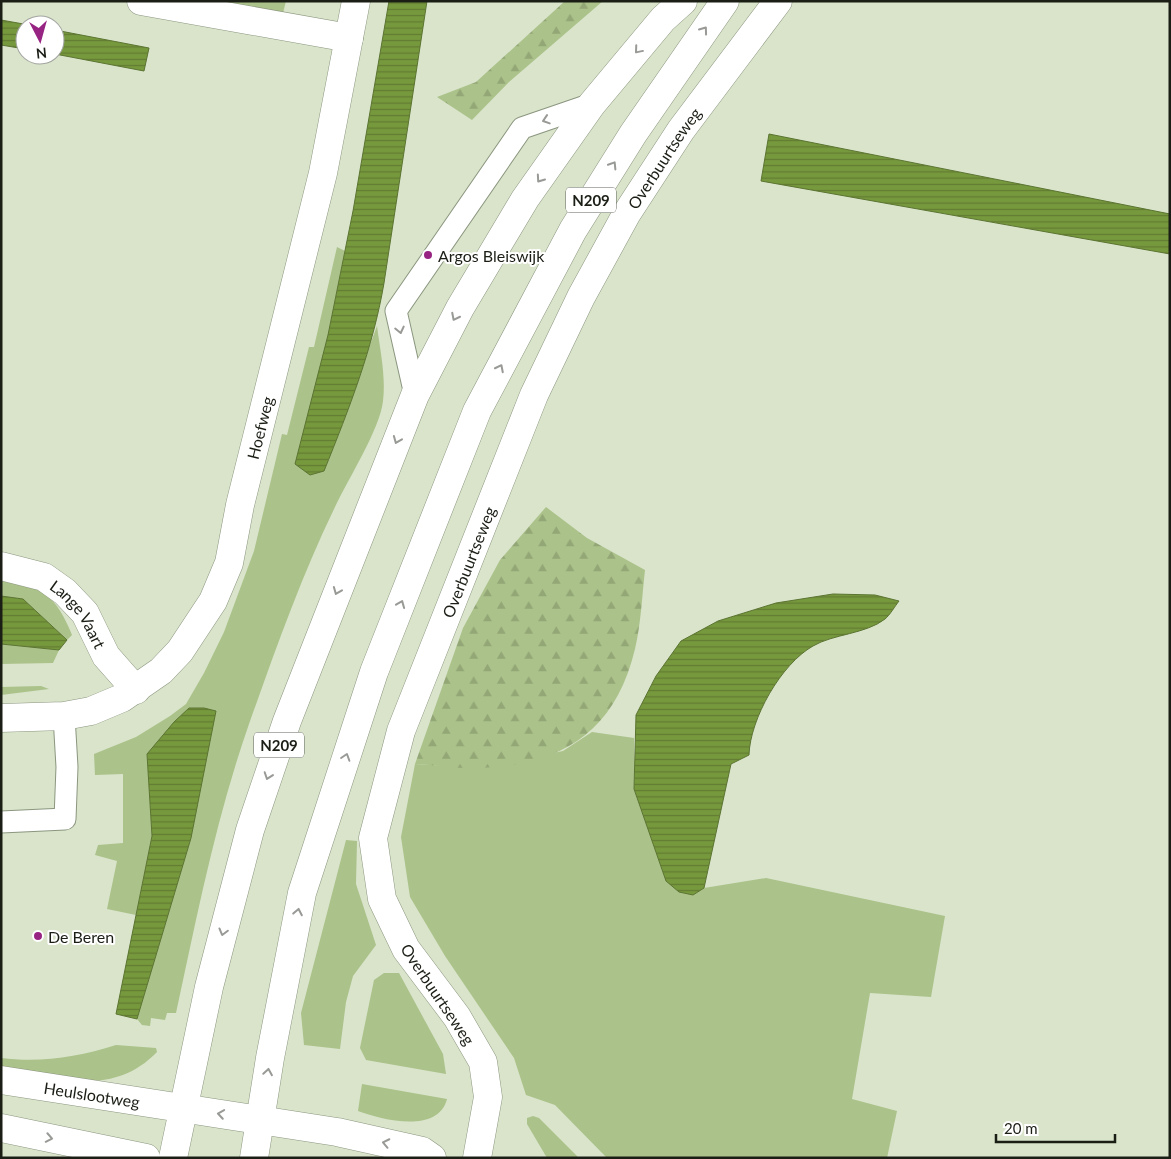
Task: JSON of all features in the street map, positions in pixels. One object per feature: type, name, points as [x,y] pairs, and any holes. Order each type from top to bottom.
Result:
[{"type":"street","points":[[141,1],[349,38]]},
{"type":"street","name":"Hoefweg","points":[[1,718],[64,716],[91,711],[136,690],[161,670],[180,651],[213,601],[229,563],[240,505],[323,173],[356,1]]},
{"type":"street","name":"N209","points":[[173,1158],[209,987],[250,830],[286,721],[415,395],[460,308],[520,208],[592,104],[663,19],[683,1]]},
{"type":"street","name":"N209","points":[[254,1158],[302,893],[374,672],[477,411],[573,230],[633,134],[725,1]]},
{"type":"street","name":"Overbuurtseweg","points":[[477,1158],[488,1097],[483,1062],[457,1017],[406,949],[382,899],[372,838],[401,731],[538,386],[582,297],[627,213],[681,130],[778,1]]},
{"type":"street","name":"Lange Vaart","points":[[1,566],[44,577],[65,592],[85,613],[106,656],[136,690]]},
{"type":"street","name":"Heulslootweg","points":[[1,1080],[260,1120],[383,1142],[422,1151],[432,1158]]},
{"type":"street","points":[[1,1128],[146,1158]]},
{"type":"lane","points":[[415,395],[396,311],[522,128],[592,104]]},
{"type":"lane","points":[[1,822],[65,819],[67,767],[64,716]]},
{"type":"green space","points":[[221,1],[286,1],[283,13]]},
{"type":"green space","points":[[565,1],[603,1],[509,82],[472,120],[437,97],[476,82]]},
{"type":"green space","points":[[337,247],[345,251],[328,335],[324,470],[377,326],[384,382],[381,412],[370,439],[335,507],[311,560],[237,759],[217,831],[176,1013],[167,1013],[165,1020],[151,1018],[150,1026],[142,1025],[137,1019],[191,838],[147,754],[152,836],[136,915],[107,909],[117,861],[95,855],[98,845],[123,843],[123,774],[95,775],[94,754],[136,737],[186,704],[224,632],[254,551],[282,434],[287,435],[309,347],[314,347]]},
{"type":"green space","points":[[546,507],[587,538],[645,570],[635,649],[626,678],[614,702],[599,722],[581,738],[560,751],[536,760],[480,768],[415,764],[463,628],[500,560]]},
{"type":"green space","points":[[1,578],[27,585],[46,595],[60,610],[72,635],[67,640],[23,599],[1,596]]},
{"type":"green space","points":[[1,644],[59,650],[53,663],[1,664]]},
{"type":"green space","points":[[41,686],[49,689],[1,695],[1,687]]},
{"type":"green space","points":[[592,732],[634,738],[634,789],[666,881],[693,895],[704,888],[766,878],[945,916],[931,997],[870,993],[852,1099],[897,1111],[887,1158],[607,1158],[555,1105],[526,1095],[514,1058],[445,956],[410,897],[401,837],[415,764],[479,768],[563,751]]},
{"type":"green space","points":[[346,840],[357,841],[356,884],[376,945],[353,976],[346,1002],[340,1049],[304,1045],[301,1013]]},
{"type":"green space","points":[[384,973],[399,973],[443,1054],[446,1074],[366,1060],[360,1048],[374,980]]},
{"type":"green space","points":[[116,1045],[156,1048],[157,1052],[139,1067],[121,1076],[102,1080],[63,1079],[1,1067],[1,1058],[30,1060],[59,1058],[88,1053]]},
{"type":"green space","points":[[362,1084],[447,1099],[442,1110],[433,1117],[421,1121],[408,1122],[381,1118],[358,1111]]},
{"type":"green space","points":[[533,1116],[539,1118],[579,1158],[547,1158],[527,1124],[527,1118]]},
{"type":"shaded area","points":[[389,1],[427,1],[384,283],[367,355],[342,425],[324,471],[310,475],[295,464],[328,335],[353,211]]},
{"type":"shaded area","points":[[1,20],[15,22],[15,47],[1,45]]},
{"type":"shaded area","points":[[65,32],[149,48],[144,71],[65,56]]},
{"type":"shaded area","points":[[769,134],[1170,214],[1170,254],[761,181]]},
{"type":"shaded area","points":[[833,594],[875,595],[899,601],[887,617],[877,624],[813,646],[801,654],[779,679],[761,709],[755,725],[749,755],[731,764],[704,888],[693,895],[679,892],[666,881],[634,789],[636,715],[656,676],[681,641],[718,621],[776,603]]},
{"type":"shaded area","points":[[1,596],[23,599],[67,640],[59,650],[1,644]]},
{"type":"shaded area","points":[[189,708],[204,708],[216,711],[191,838],[137,1019],[116,1014],[152,836],[147,754],[174,722]]},
{"type":"place","name":"Argos Bleiswijk","points":[[428,255]]},
{"type":"place","name":"De Beren","points":[[38,936]]}]
